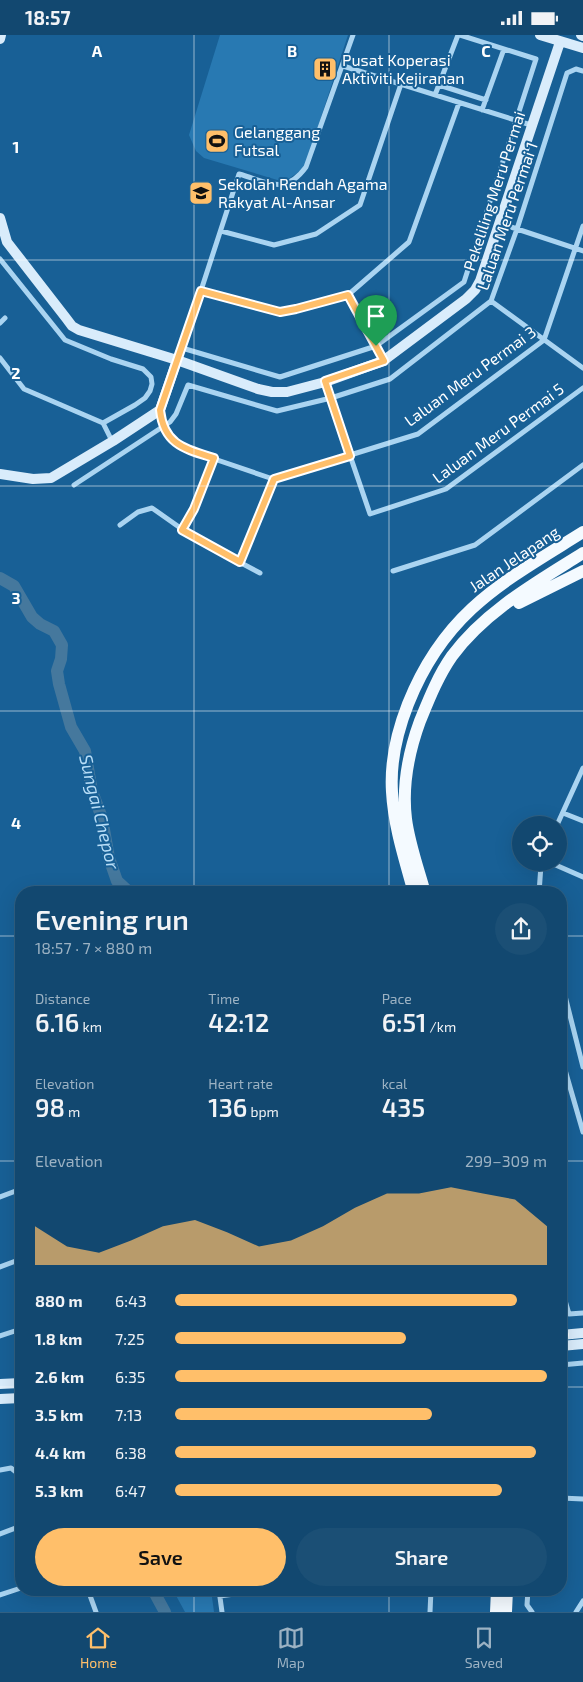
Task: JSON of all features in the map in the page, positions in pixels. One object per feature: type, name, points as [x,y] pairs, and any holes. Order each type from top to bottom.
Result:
[{"type":"main road","name":"Jalan Jelapang","points":[[412,886],[395,822],[392,763],[396,740],[414,689],[437,647],[452,627],[472,606],[510,578],[583,532]]},
{"type":"main road","name":"Jalan Jelapang","points":[[423,886],[406,819],[405,795],[410,756],[429,698],[452,656],[478,627],[509,601],[583,553]]},
{"type":"main road","points":[[478,627],[524,600],[583,571]]},
{"type":"main road","points":[[496,1612],[497,1596]]},
{"type":"main road","points":[[506,1612],[507,1596]]},
{"type":"street","points":[[0,39],[1,35]]},
{"type":"street","points":[[240,562],[274,479],[182,448],[175,443],[163,428],[160,410],[239,174],[281,185],[289,183],[302,173],[306,167],[353,35]]},
{"type":"street","points":[[435,95],[459,35],[504,49],[482,110]]},
{"type":"street","points":[[540,35],[583,48]]},
{"type":"street","name":"Pekeliling Meru Permai","points":[[4,245],[72,326],[79,330],[177,360],[258,389],[272,392],[287,392],[384,361],[466,299],[475,290],[480,281],[560,41]]},
{"type":"street","name":"Pekeliling Meru Permai","points":[[182,348],[280,377],[376,346],[464,282],[536,59],[504,49]]},
{"type":"street","points":[[343,66],[531,125]]},
{"type":"street","name":"Laluan Meru Permai 1","points":[[74,485],[163,428],[174,418],[188,385],[277,411],[331,398],[390,379],[491,301],[517,229],[567,73],[572,70],[583,71]]},
{"type":"street","points":[[221,231],[274,245],[316,234],[360,205],[401,84]]},
{"type":"street","points":[[439,85],[486,100]]},
{"type":"street","points":[[201,291],[280,312],[348,295],[410,242],[459,103]]},
{"type":"street","points":[[0,218],[4,245]]},
{"type":"street","points":[[499,223],[583,251]]},
{"type":"street","name":"Laluan Meru Permai 3","points":[[274,479],[418,434],[544,340],[583,227]]},
{"type":"street","points":[[0,259],[65,340],[111,359],[143,369],[151,377],[150,391],[145,398],[103,423]]},
{"type":"street","points":[[348,295],[384,361]]},
{"type":"street","points":[[491,301],[583,368]]},
{"type":"street","points":[[0,323],[5,318]]},
{"type":"street","points":[[0,358],[24,389],[103,423],[113,441]]},
{"type":"street","points":[[325,381],[350,456]]},
{"type":"street","name":"Laluan Meru Permai 5","points":[[350,456],[370,515],[446,489],[583,388]]},
{"type":"street","points":[[0,474],[32,479],[51,478],[160,410]]},
{"type":"street","points":[[182,530],[194,509],[214,458]]},
{"type":"street","points":[[394,571],[475,545],[583,465]]},
{"type":"street","points":[[120,525],[138,512],[152,508],[182,530],[260,573]]},
{"type":"street","points":[[562,816],[583,768]]},
{"type":"street","points":[[563,813],[583,821]]},
{"type":"street","points":[[567,870],[583,877]]},
{"type":"street","points":[[540,886],[541,871]]},
{"type":"street","points":[[567,1004],[583,1067]]},
{"type":"street","points":[[567,1077],[583,1132]]},
{"type":"street","points":[[0,1197],[15,1191]]},
{"type":"street","points":[[0,1267],[15,1261]]},
{"type":"street","points":[[567,1308],[569,1315],[583,1313]]},
{"type":"street","points":[[0,1336],[15,1331]]},
{"type":"street","points":[[567,1336],[583,1333]]},
{"type":"street","points":[[567,1339],[583,1344]]},
{"type":"street","points":[[567,1364],[583,1363]]},
{"type":"street","points":[[0,1384],[15,1383]]},
{"type":"street","points":[[0,1399],[15,1398]]},
{"type":"street","points":[[0,1470],[11,1468],[15,1472]]},
{"type":"street","points":[[567,1498],[583,1499]]},
{"type":"street","points":[[0,1534],[15,1528]]},
{"type":"street","points":[[0,1595],[15,1589]]},
{"type":"street","points":[[90,1596],[96,1612]]},
{"type":"street","points":[[220,1596],[222,1612]]},
{"type":"street","points":[[430,1612],[431,1596]]},
{"type":"street","points":[[528,1596],[527,1605],[532,1612]]},
{"type":"street","points":[[576,1612],[583,1601]]},
{"type":"shaded area","points":[[220,35],[348,35],[306,163],[300,171],[284,182],[204,158],[196,151],[189,135]]},
{"type":"shaded area","points":[[176,1596],[212,1596],[214,1612],[185,1612]]},
{"type":"waterway","name":"Sungai Chepor","points":[[0,578],[14,586],[32,617],[40,624],[54,631],[62,645],[61,659],[57,671],[59,684],[71,727],[85,751],[92,791],[102,818],[109,858],[117,881],[122,886]]},
{"type":"waterway","name":"Sungai Chepor","points":[[156,1596],[165,1612]]},
{"type":"place","name":"Pusat Koperasi Aktiviti Kejiranan","points":[[325,69]]},
{"type":"place","name":"Gelanggang Futsal","points":[[217,141]]},
{"type":"place","name":"Sekolah Rendah Agama Rakyat Al-Ansar","points":[[201,193]]},
{"type":"route","points":[[201,291],[280,312],[348,295],[376,346],[384,361],[325,381],[350,456],[274,479],[240,562],[182,530],[201,494],[214,458],[182,448],[175,443],[163,428],[160,410],[201,291]]}]
